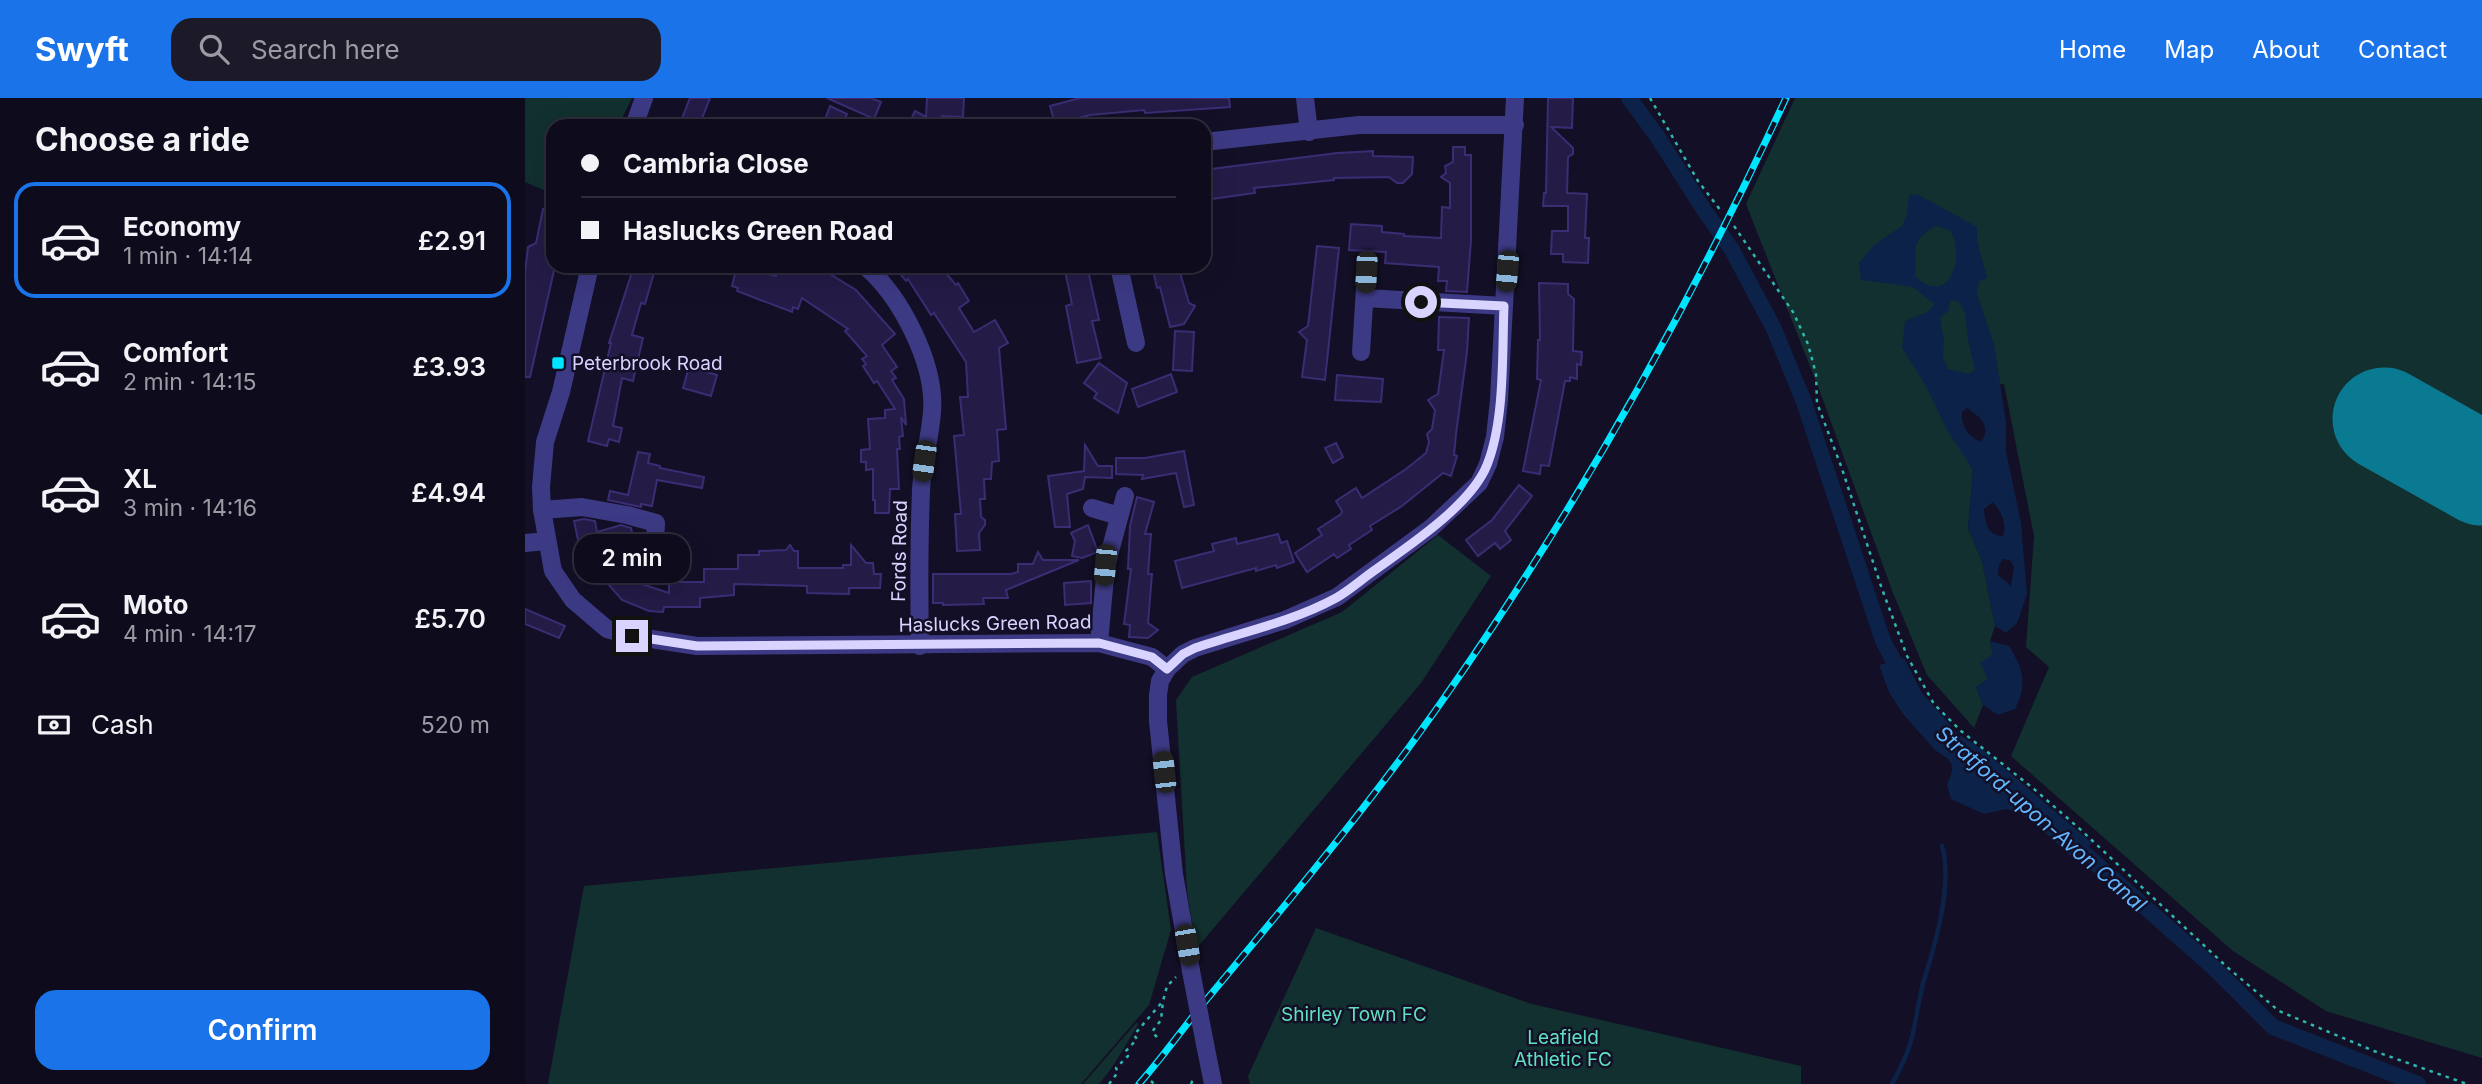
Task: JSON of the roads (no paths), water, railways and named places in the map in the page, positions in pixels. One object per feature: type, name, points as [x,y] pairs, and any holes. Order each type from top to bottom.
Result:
[{"type":"street","points":[[637,119],[645,98]]},
{"type":"street","points":[[1305,98],[1309,132]]},
{"type":"street","points":[[1213,1084],[1188,972],[1174,874],[1159,721],[1160,681],[1167,669],[1183,654],[1195,648],[1286,620],[1337,597],[1431,528],[1479,483],[1488,464],[1495,437],[1515,98]]},
{"type":"street","points":[[1211,141],[1359,125],[1515,125]]},
{"type":"street","points":[[1361,352],[1366,272]]},
{"type":"street","points":[[525,543],[547,541],[541,487],[545,442],[561,392],[588,273]]},
{"type":"street","name":"Fords Road","points":[[873,273],[894,295],[926,368],[931,389],[932,411],[921,487],[920,646]]},
{"type":"street","points":[[1121,273],[1136,343]]},
{"type":"street","points":[[1365,298],[1504,306]]},
{"type":"street","points":[[1099,643],[1105,565],[1125,496]]},
{"type":"street","points":[[542,510],[582,507],[656,523],[655,543]]},
{"type":"street","points":[[1092,508],[1119,516]]},
{"type":"street","name":"Haslucks Green Road","points":[[547,541],[553,571],[573,600],[607,629],[632,636],[697,646],[920,646],[1059,641],[1099,643],[1152,657],[1167,669]]},
{"type":"water","points":[[1917,194],[1977,227],[1977,240],[1987,278],[1979,281],[1977,294],[1994,344],[2006,422],[2006,451],[2021,523],[2027,594],[2017,623],[2006,633],[1995,626],[1982,561],[1968,528],[1973,470],[1947,430],[1925,384],[1902,348],[1905,321],[1928,312],[1934,304],[1913,287],[1861,280],[1859,263],[1873,246],[1903,225],[1909,195]],"holes":[[[1936,226],[1950,230],[1955,241],[1955,265],[1952,275],[1946,283],[1937,286],[1927,285],[1915,276],[1916,246],[1928,231]],[[1950,300],[1958,301],[1965,313],[1975,370],[1969,374],[1948,369],[1943,358],[1944,340],[1940,318],[1949,310]],[[1967,408],[1983,422],[1985,431],[1981,442],[1966,430],[1962,412]],[[1993,502],[2003,518],[2003,536],[1993,534],[1986,523],[1984,509]],[[2003,559],[2010,560],[2014,567],[2011,586],[1998,575]]]},
{"type":"water","points":[[1990,641],[2009,646],[2018,662],[2023,684],[2015,709],[1998,715],[1983,705],[1976,687],[1988,679],[1980,663],[1993,654]]},
{"type":"water","points":[[1904,658],[1922,693],[1958,734],[1982,749],[2092,843],[2076,861],[2021,814],[2007,809],[1984,814],[1951,799],[1947,785],[1952,765],[1903,714],[1889,692],[1879,665]]},
{"type":"waterway","name":"Stratford-upon-Avon Canal","points":[[1629,98],[1732,250],[1774,329],[1804,402],[1883,641],[1903,678]]},
{"type":"waterway","name":"Stratford-upon-Avon Canal","points":[[2067,838],[2215,969],[2273,1027],[2418,1084]]},
{"type":"waterway","points":[[1892,1084],[1911,1040],[1922,986],[1942,913],[1946,877],[1942,846]]},
{"type":"railway","points":[[1139,1084],[1382,783],[1462,673],[1514,594],[1613,433],[1659,351],[1786,98]]},
{"type":"place","name":"Peterbrook Road","points":[[558,363]]},
{"type":"park label","name":"Shirley Town FC","points":[[1354,1014]]},
{"type":"park label","name":"Leafield Athletic FC","points":[[1563,1048]]}]
